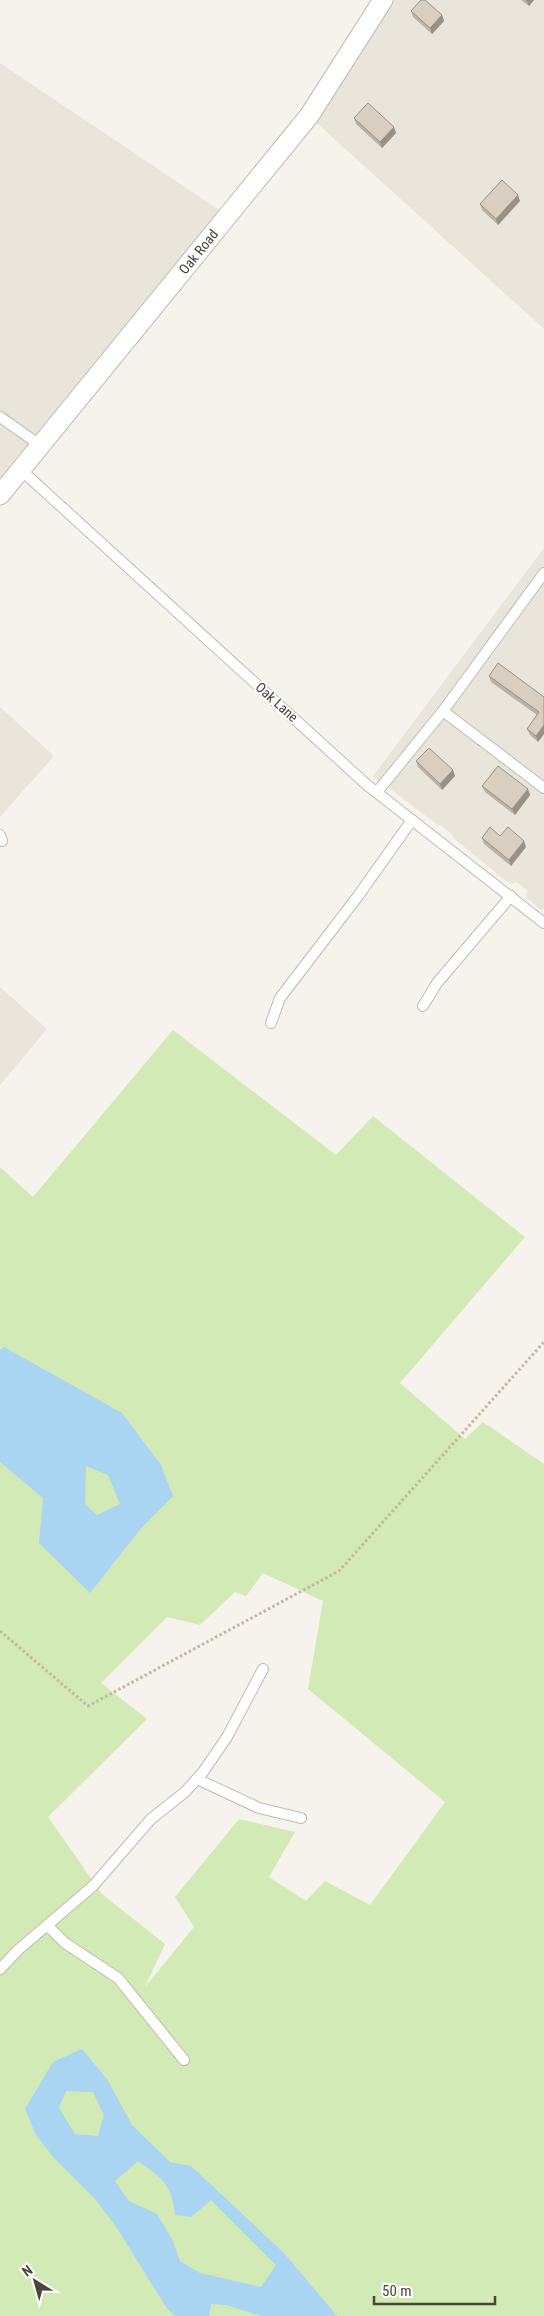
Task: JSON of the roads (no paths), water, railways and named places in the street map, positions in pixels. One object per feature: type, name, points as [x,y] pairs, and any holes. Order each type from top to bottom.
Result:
[{"type":"street","name":"Oak Road","points":[[0,495],[309,116],[383,0]]},
{"type":"lane","points":[[0,416],[40,445]]},
{"type":"lane","name":"Oak Lane","points":[[20,469],[377,792],[544,923]]},
{"type":"lane","points":[[377,792],[443,711],[544,573]]},
{"type":"lane","points":[[443,711],[544,788]]},
{"type":"lane","points":[[271,1024],[280,998],[353,903],[412,820]]},
{"type":"lane","points":[[423,1006],[437,983],[511,896]]},
{"type":"lane","points":[[0,1969],[18,1950],[93,1886],[151,1819],[185,1792],[197,1779],[226,1737],[263,1669]]},
{"type":"lane","points":[[197,1779],[259,1808],[301,1818]]},
{"type":"lane","points":[[48,1926],[66,1943],[118,1978],[184,2060]]},
{"type":"water","points":[[4,1347],[122,1413],[161,1465],[173,1496],[142,1527],[90,1593],[39,1543],[43,1498],[0,1462],[0,1350]],"holes":[[[86,1466],[108,1475],[120,1504],[97,1515],[85,1504]]]},
{"type":"water","points":[[82,2049],[107,2079],[132,2125],[170,2162],[191,2166],[284,2253],[337,2316],[261,2316],[226,2305],[211,2304],[209,2316],[175,2316],[166,2307],[117,2228],[96,2200],[54,2158],[36,2135],[25,2109],[53,2062]],"holes":[[[66,2091],[93,2092],[104,2115],[98,2136],[75,2134],[59,2108]],[[138,2161],[164,2183],[174,2204],[175,2215],[191,2217],[211,2200],[276,2265],[261,2287],[200,2273],[180,2261],[172,2239],[157,2214],[129,2201],[115,2181]]]}]
